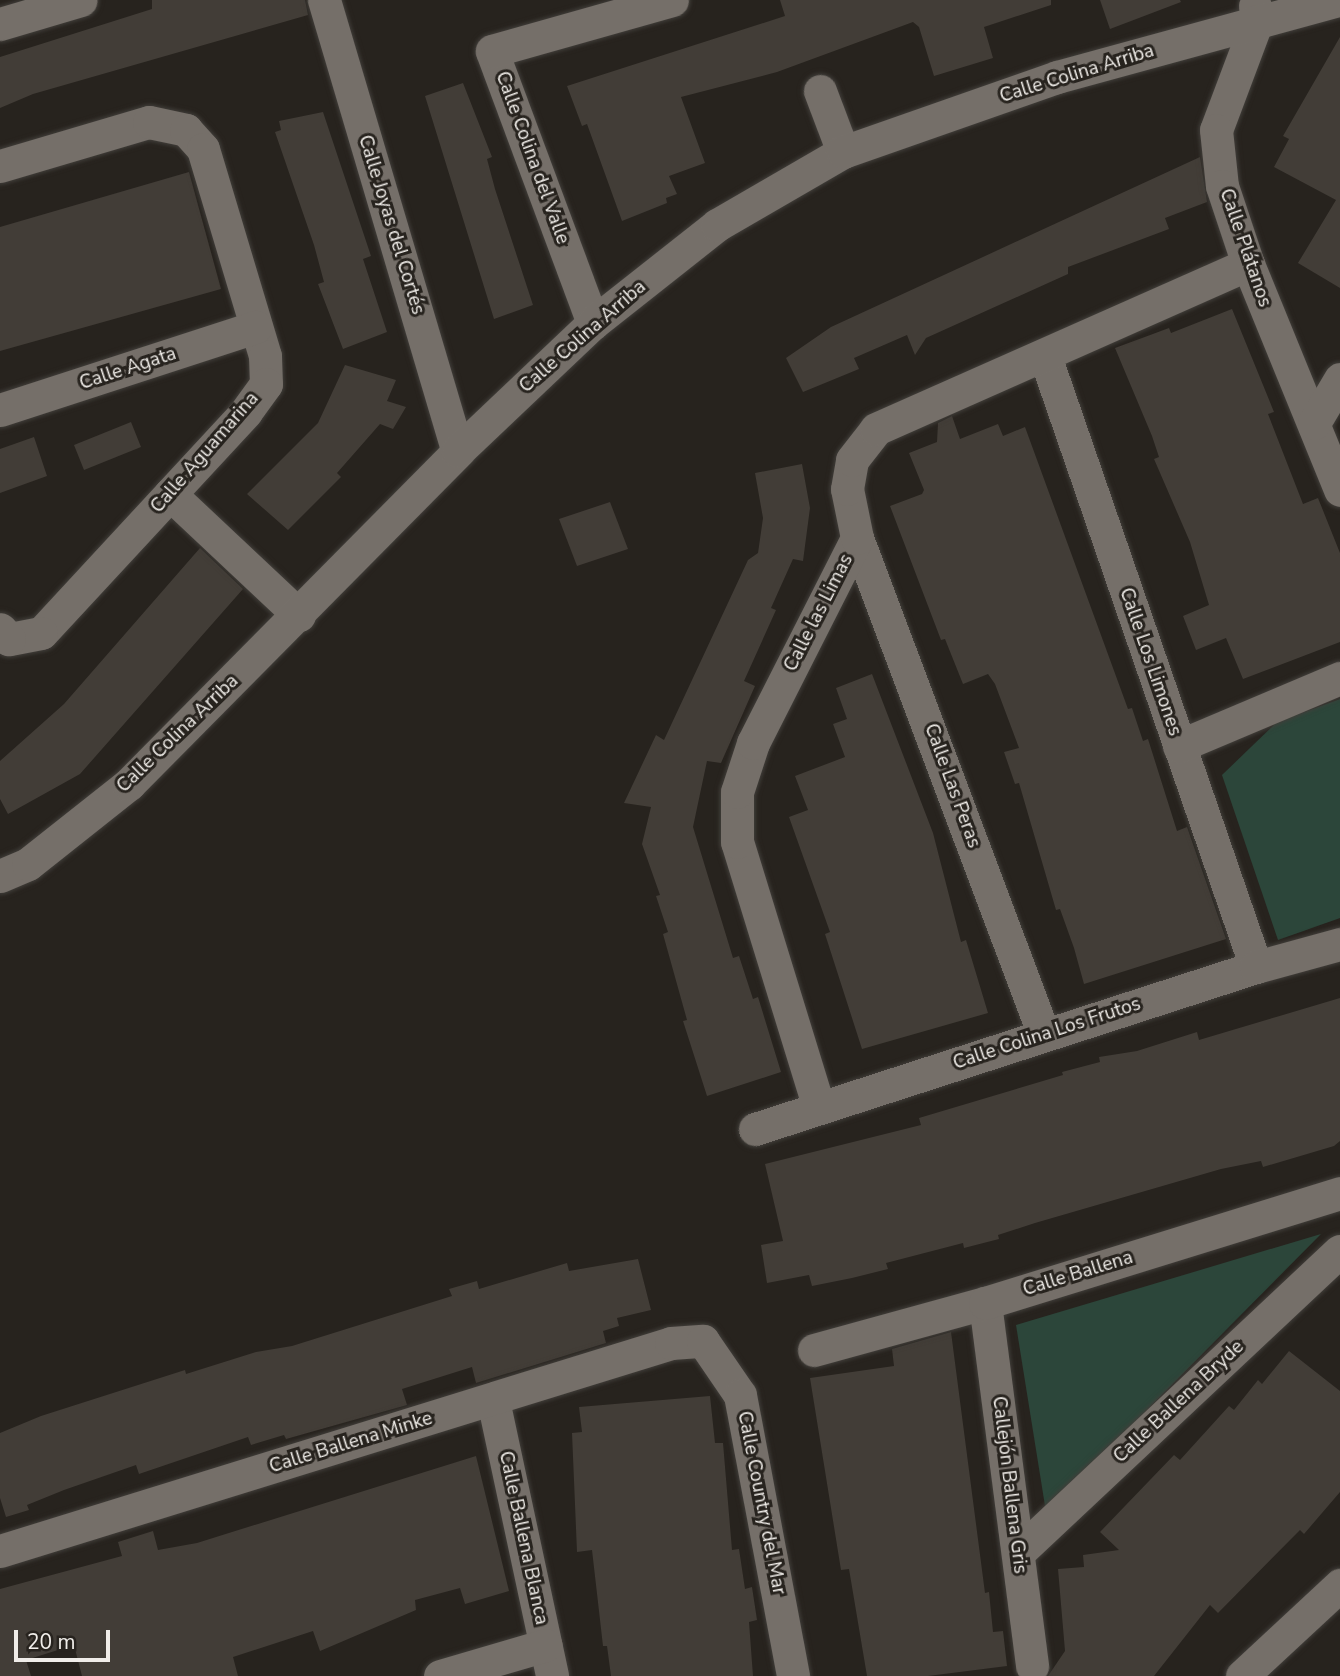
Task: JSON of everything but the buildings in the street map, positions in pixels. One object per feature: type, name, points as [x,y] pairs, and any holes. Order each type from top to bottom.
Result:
[{"type":"street","points":[[0,24],[80,0]]},
{"type":"street","name":"Calle Joyas del Cortés","points":[[324,0],[458,451]]},
{"type":"street","name":"Calle Colina del Valle","points":[[593,323],[492,51],[672,0]]},
{"type":"street","name":"Calle Colina Arriba","points":[[0,876],[28,864],[129,784],[299,615],[458,451],[593,323],[717,225],[843,152],[1255,10],[1338,0]]},
{"type":"street","name":"Calle Plátanos","points":[[1255,10],[1216,130],[1222,186],[1248,264],[1340,490]]},
{"type":"street","points":[[820,91],[843,152]]},
{"type":"street","name":"Calle Aguamarina","points":[[0,166],[149,122],[186,130],[203,149],[265,356],[266,384],[246,412],[41,634],[4,634]]},
{"type":"street","name":"Calle las Limas","points":[[819,1108],[737,842],[737,792],[753,743],[857,538],[847,489],[852,460],[876,429],[1248,264]]},
{"type":"street","name":"Calle Agata","points":[[0,410],[256,327]]},
{"type":"street","name":"Calle Los Limones","points":[[1045,356],[1256,967]]},
{"type":"street","points":[[1314,423],[1340,379]]},
{"type":"street","points":[[170,494],[299,615]]},
{"type":"street","name":"Calle Las Peras","points":[[857,538],[1044,1035]]},
{"type":"street","points":[[1179,746],[1340,678]]},
{"type":"street","name":"Calle Colina Los Frutos","points":[[755,1129],[1256,967],[1340,944]]},
{"type":"street","name":"Calle Ballena","points":[[814,1350],[985,1303],[1340,1193]]},
{"type":"street","name":"Calle Ballena Bryde","points":[[1017,1553],[1340,1251]]},
{"type":"street","name":"Callejón Ballena Gris","points":[[985,1303],[1032,1666]]},
{"type":"street","name":"Calle Ballena Minke","points":[[0,1551],[671,1343],[703,1341]]},
{"type":"street","name":"Calle Country del Mar","points":[[703,1341],[740,1395],[793,1676]]},
{"type":"street","name":"Calle Ballena Blanca","points":[[493,1400],[549,1661]]},
{"type":"street","points":[[1242,1676],[1340,1585]]},
{"type":"street","points":[[440,1676],[549,1661]]},
{"type":"green space","points":[[1340,699],[1340,918],[1278,940],[1222,775],[1277,722]]},
{"type":"green space","points":[[1321,1234],[1046,1512],[1016,1325]]}]
